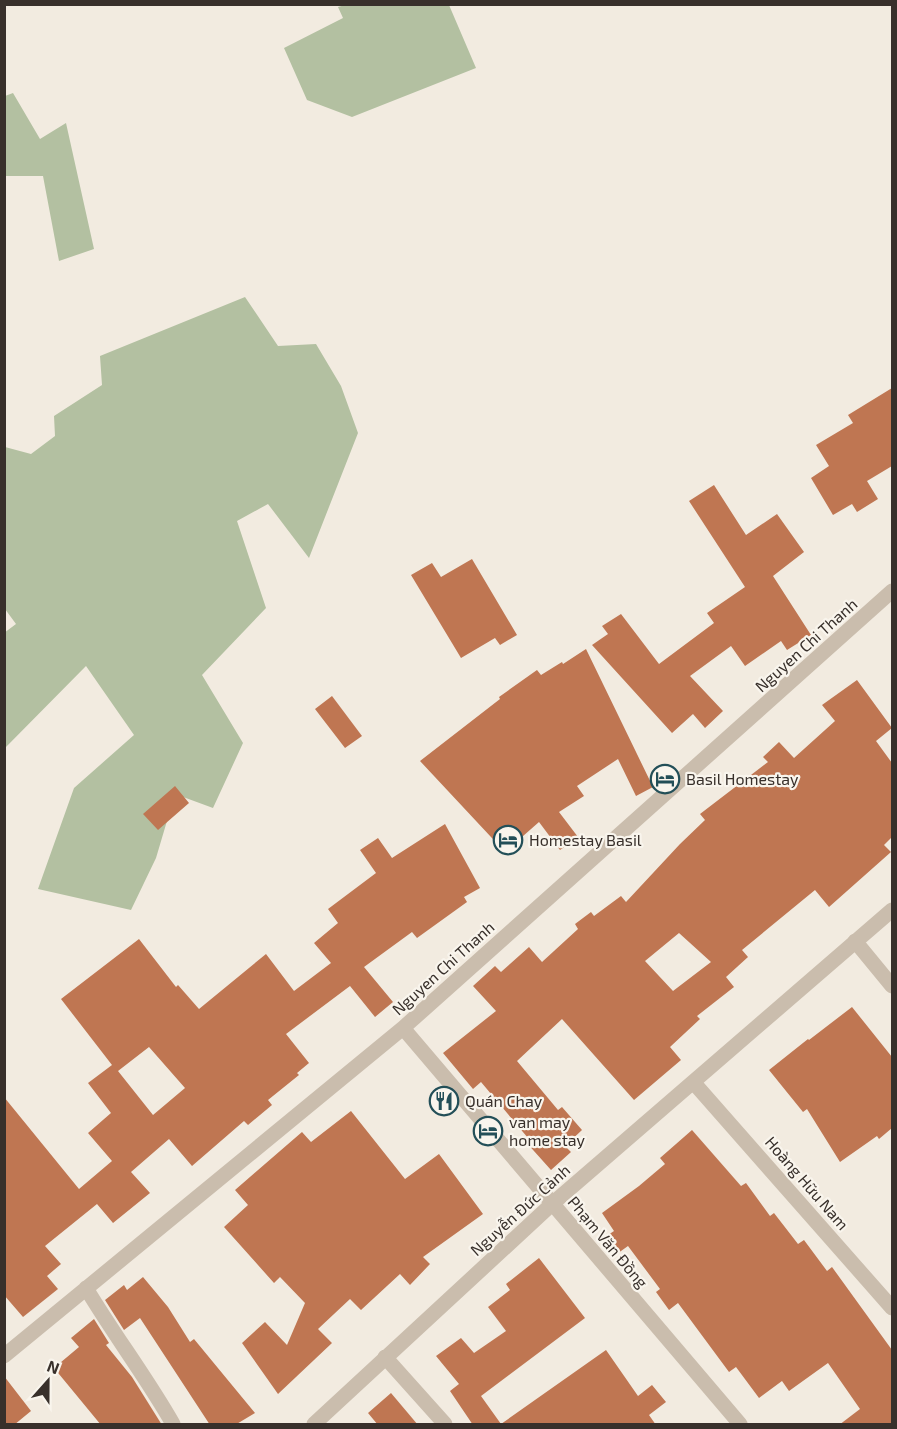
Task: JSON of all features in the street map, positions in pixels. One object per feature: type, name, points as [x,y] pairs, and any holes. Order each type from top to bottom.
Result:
[{"type":"street","name":"Nguyen Chi Thanh","points":[[4,1356],[403,1028],[892,591]]},
{"type":"street","name":"Nguyễn Đức Cảnh","points":[[314,1425],[552,1204],[892,910]]},
{"type":"street","points":[[855,942],[892,986]]},
{"type":"street","name":"Phạm Văn Đồng","points":[[403,1028],[740,1425]]},
{"type":"street","name":"Hoàng Hữu Nam","points":[[694,1083],[892,1308]]},
{"type":"street","points":[[87,1288],[109,1326],[157,1395],[173,1425]]},
{"type":"street","points":[[386,1357],[445,1425]]},
{"type":"green space","points":[[345,5],[449,5],[476,68],[352,117],[307,100],[284,48],[343,18],[338,7]]},
{"type":"green space","points":[[13,93],[40,139],[66,123],[94,249],[59,261],[43,176],[5,176],[5,96]]},
{"type":"green space","points":[[245,297],[278,346],[316,344],[341,386],[358,433],[309,558],[268,504],[237,521],[266,608],[202,675],[243,743],[213,808],[175,794],[156,858],[131,910],[38,889],[74,788],[134,735],[86,666],[5,748],[4,633],[16,624],[5,609],[5,447],[31,454],[55,436],[54,416],[102,385],[100,356]]},
{"type":"building","points":[[892,388],[892,466],[867,481],[878,499],[857,512],[852,504],[833,515],[811,478],[829,466],[816,445],[853,423],[848,415]]},
{"type":"building","points":[[714,485],[746,535],[777,514],[804,552],[773,576],[811,635],[787,650],[781,641],[745,666],[731,646],[690,676],[723,711],[705,728],[693,714],[672,733],[592,645],[608,634],[602,626],[621,614],[659,664],[714,623],[707,613],[745,587],[689,501]]},
{"type":"building","points":[[472,559],[517,635],[500,645],[495,638],[461,658],[411,575],[432,563],[441,577]]},
{"type":"building","points":[[586,649],[653,787],[636,796],[618,759],[577,786],[584,796],[559,812],[578,837],[560,850],[539,822],[505,852],[420,761],[500,699],[499,697],[537,670],[541,675]]},
{"type":"building","points":[[857,680],[892,728],[876,741],[892,763],[892,837],[884,845],[891,852],[829,907],[815,890],[742,950],[748,957],[726,977],[734,987],[697,1016],[700,1019],[670,1047],[681,1060],[634,1100],[562,1019],[517,1061],[558,1110],[562,1107],[582,1130],[565,1146],[571,1152],[551,1170],[525,1141],[528,1138],[481,1082],[473,1089],[443,1053],[496,1011],[473,986],[495,966],[501,972],[529,947],[542,962],[578,929],[575,924],[591,912],[594,916],[621,896],[626,902],[705,820],[700,814],[768,762],[763,757],[779,742],[794,758],[835,721],[822,705]],"holes":[[[679,933],[711,962],[673,991],[645,961]]]},
{"type":"building","points":[[332,696],[362,736],[345,748],[315,709]]},
{"type":"building","points":[[175,786],[189,803],[158,830],[143,814]]},
{"type":"building","points":[[445,824],[480,888],[464,897],[467,902],[417,938],[412,932],[364,967],[393,1002],[375,1017],[350,986],[286,1034],[309,1063],[297,1073],[299,1075],[268,1100],[272,1105],[248,1125],[244,1121],[192,1166],[169,1139],[131,1172],[150,1193],[113,1223],[97,1204],[45,1246],[61,1264],[47,1276],[58,1289],[23,1317],[4,1295],[4,1097],[79,1189],[112,1161],[88,1133],[111,1113],[88,1083],[112,1065],[61,999],[139,939],[176,987],[178,985],[199,1009],[266,954],[294,991],[331,963],[314,943],[338,923],[328,909],[376,873],[360,850],[378,838],[392,858]],"holes":[[[149,1047],[185,1088],[153,1115],[118,1071]]]},
{"type":"building","points":[[852,1007],[892,1057],[892,1128],[879,1139],[877,1136],[840,1162],[807,1109],[803,1112],[769,1070]]},
{"type":"building","points":[[351,1111],[405,1179],[439,1154],[483,1214],[423,1257],[430,1264],[410,1285],[400,1274],[361,1310],[350,1299],[318,1329],[332,1343],[278,1394],[242,1343],[265,1322],[287,1345],[305,1303],[280,1277],[274,1283],[224,1227],[248,1205],[235,1190],[302,1132],[311,1142]]},
{"type":"building","points":[[692,1130],[741,1186],[746,1183],[770,1216],[774,1213],[798,1244],[804,1240],[827,1271],[832,1267],[892,1350],[892,1425],[839,1425],[860,1409],[828,1363],[789,1391],[782,1381],[759,1398],[736,1367],[729,1372],[678,1303],[669,1310],[656,1292],[660,1289],[628,1246],[614,1256],[602,1239],[614,1231],[602,1213],[665,1164],[660,1158]]},
{"type":"building","points":[[539,1258],[585,1318],[481,1396],[501,1424],[606,1350],[638,1396],[652,1385],[666,1402],[649,1415],[656,1425],[473,1425],[450,1391],[459,1384],[436,1356],[461,1338],[474,1353],[506,1331],[488,1307],[510,1290],[506,1284]]},
{"type":"building","points":[[143,1277],[168,1307],[190,1342],[194,1339],[255,1413],[235,1425],[210,1425],[140,1318],[124,1330],[105,1300],[124,1285],[127,1290]]},
{"type":"building","points":[[94,1319],[109,1343],[106,1345],[132,1377],[162,1425],[101,1425],[54,1368],[79,1347],[71,1338]]},
{"type":"building","points":[[4,1376],[31,1411],[14,1425],[4,1425]]},
{"type":"building","points":[[391,1393],[418,1425],[378,1425],[368,1413]]},
{"type":"place","name":"Basil Homestay","points":[[665,779]]},
{"type":"place","name":"Homestay Basil","points":[[508,840]]},
{"type":"place","name":"Quán Chay","points":[[444,1101]]},
{"type":"place","name":"van may home stay","points":[[488,1131]]}]
